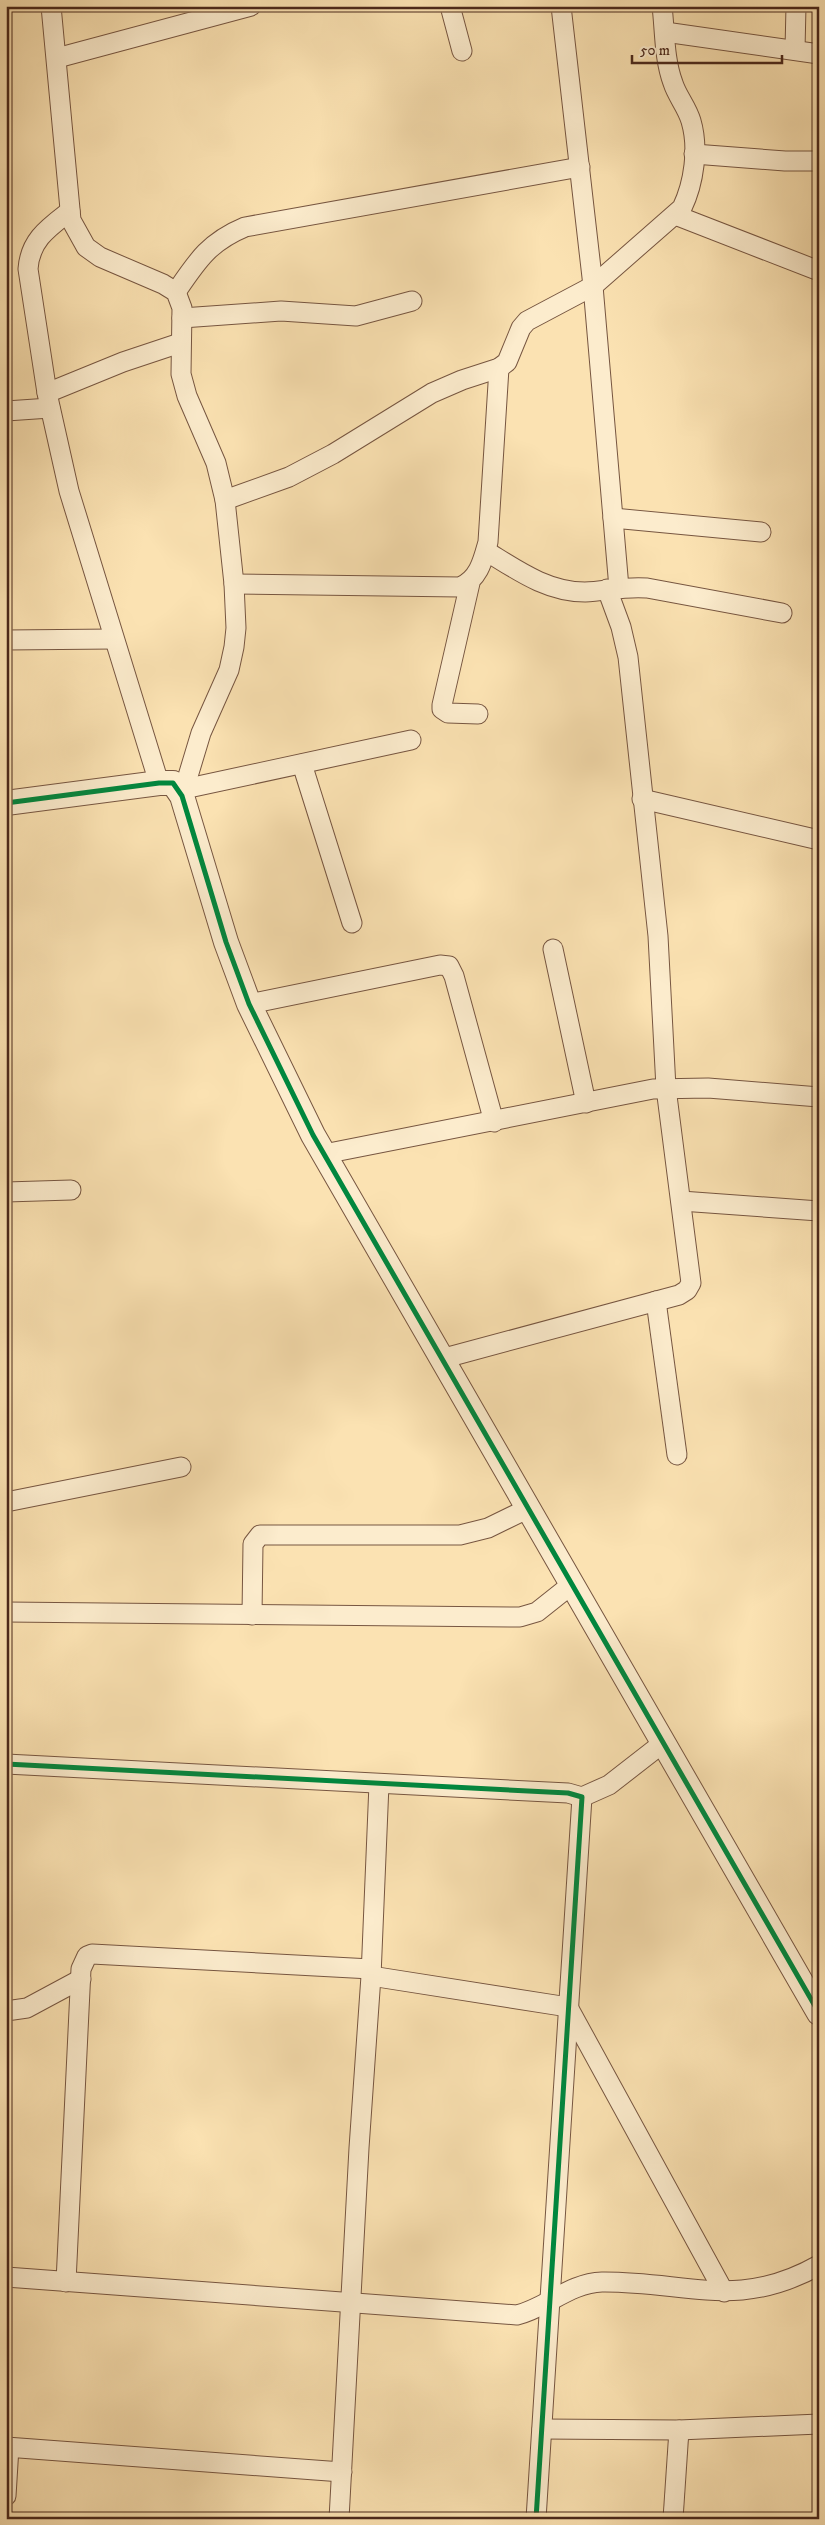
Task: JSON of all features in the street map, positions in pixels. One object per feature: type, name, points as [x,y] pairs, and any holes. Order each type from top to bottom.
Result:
[{"type":"street","points":[[51,6],[70,211],[75,232],[86,247],[100,257],[163,284],[176,292],[182,308],[181,374],[187,396],[216,463],[226,500],[236,628],[229,670],[201,733],[183,792],[226,942],[249,1004],[324,1154],[819,2013]]},
{"type":"street","points":[[57,58],[251,6]]},
{"type":"street","points":[[450,6],[462,51]]},
{"type":"street","points":[[441,1359],[679,1295],[687,1290],[691,1284],[666,1088],[661,966],[626,649],[613,589],[613,518],[593,286],[561,6]]},
{"type":"street","points":[[226,500],[289,477],[333,454],[432,393],[462,380],[499,368],[507,362],[521,328],[527,321],[593,286],[682,208],[689,195],[694,154],[692,122],[672,83],[662,6]]},
{"type":"street","points":[[795,50],[796,6]]},
{"type":"street","points":[[665,32],[819,54]]},
{"type":"street","points":[[694,154],[785,161],[819,161]]},
{"type":"street","points":[[176,292],[198,258],[226,235],[245,227],[580,167]]},
{"type":"street","points":[[70,211],[40,236],[28,259],[48,401],[69,491],[159,783]]},
{"type":"street","points":[[675,215],[819,271]]},
{"type":"street","points":[[182,318],[281,311],[356,316],[412,301]]},
{"type":"street","points":[[6,411],[48,401],[122,362],[180,343]]},
{"type":"street","points":[[478,714],[448,713],[442,709],[442,705],[470,583],[482,563],[486,551],[499,368]]},
{"type":"street","points":[[613,518],[762,532]]},
{"type":"street","points":[[486,551],[532,579],[549,586],[584,592],[647,588],[782,613]]},
{"type":"street","points":[[234,584],[460,587],[470,583]]},
{"type":"street","points":[[6,640],[114,639]]},
{"type":"street","points":[[183,792],[411,740]]},
{"type":"street","points":[[302,764],[352,923]]},
{"type":"street","points":[[6,803],[159,783],[173,784],[183,792]]},
{"type":"street","points":[[642,799],[819,840]]},
{"type":"street","points":[[553,949],[586,1103]]},
{"type":"street","points":[[249,1004],[440,965],[449,966],[454,976],[494,1122]]},
{"type":"street","points":[[324,1154],[666,1088],[708,1088],[819,1097]]},
{"type":"street","points":[[6,1192],[71,1190]]},
{"type":"street","points":[[681,1201],[819,1211]]},
{"type":"street","points":[[656,1301],[677,1455]]},
{"type":"street","points":[[6,1502],[181,1467]]},
{"type":"street","points":[[252,1615],[253,1544],[260,1534],[460,1536],[488,1528],[527,1509]]},
{"type":"street","points":[[6,1612],[520,1617],[537,1612],[571,1585]]},
{"type":"street","points":[[582,1797],[609,1786],[663,1743]]},
{"type":"street","points":[[6,1764],[568,1793],[578,1794],[582,1797]]},
{"type":"street","points":[[339,2519],[371,1973],[379,1784]]},
{"type":"street","points":[[536,2519],[582,1797]]},
{"type":"street","points":[[66,2282],[82,1962],[87,1956],[92,1954],[371,1973],[568,2007]]},
{"type":"street","points":[[6,2011],[27,2008],[81,1979]]},
{"type":"street","points":[[568,2007],[724,2292]]},
{"type":"street","points":[[6,2277],[517,2315],[534,2311],[565,2292],[600,2282],[724,2292],[751,2290],[775,2285],[819,2265]]},
{"type":"street","points":[[542,2428],[679,2430],[819,2424]]},
{"type":"street","points":[[673,2519],[679,2430]]},
{"type":"street","points":[[6,2496],[8,2447],[342,2472]]},
{"type":"cycle path","points":[[6,803],[159,783],[173,783],[182,796],[226,942],[249,1004],[313,1135],[819,2013]]},
{"type":"cycle path","points":[[6,1764],[568,1793],[582,1797],[536,2519]]}]
